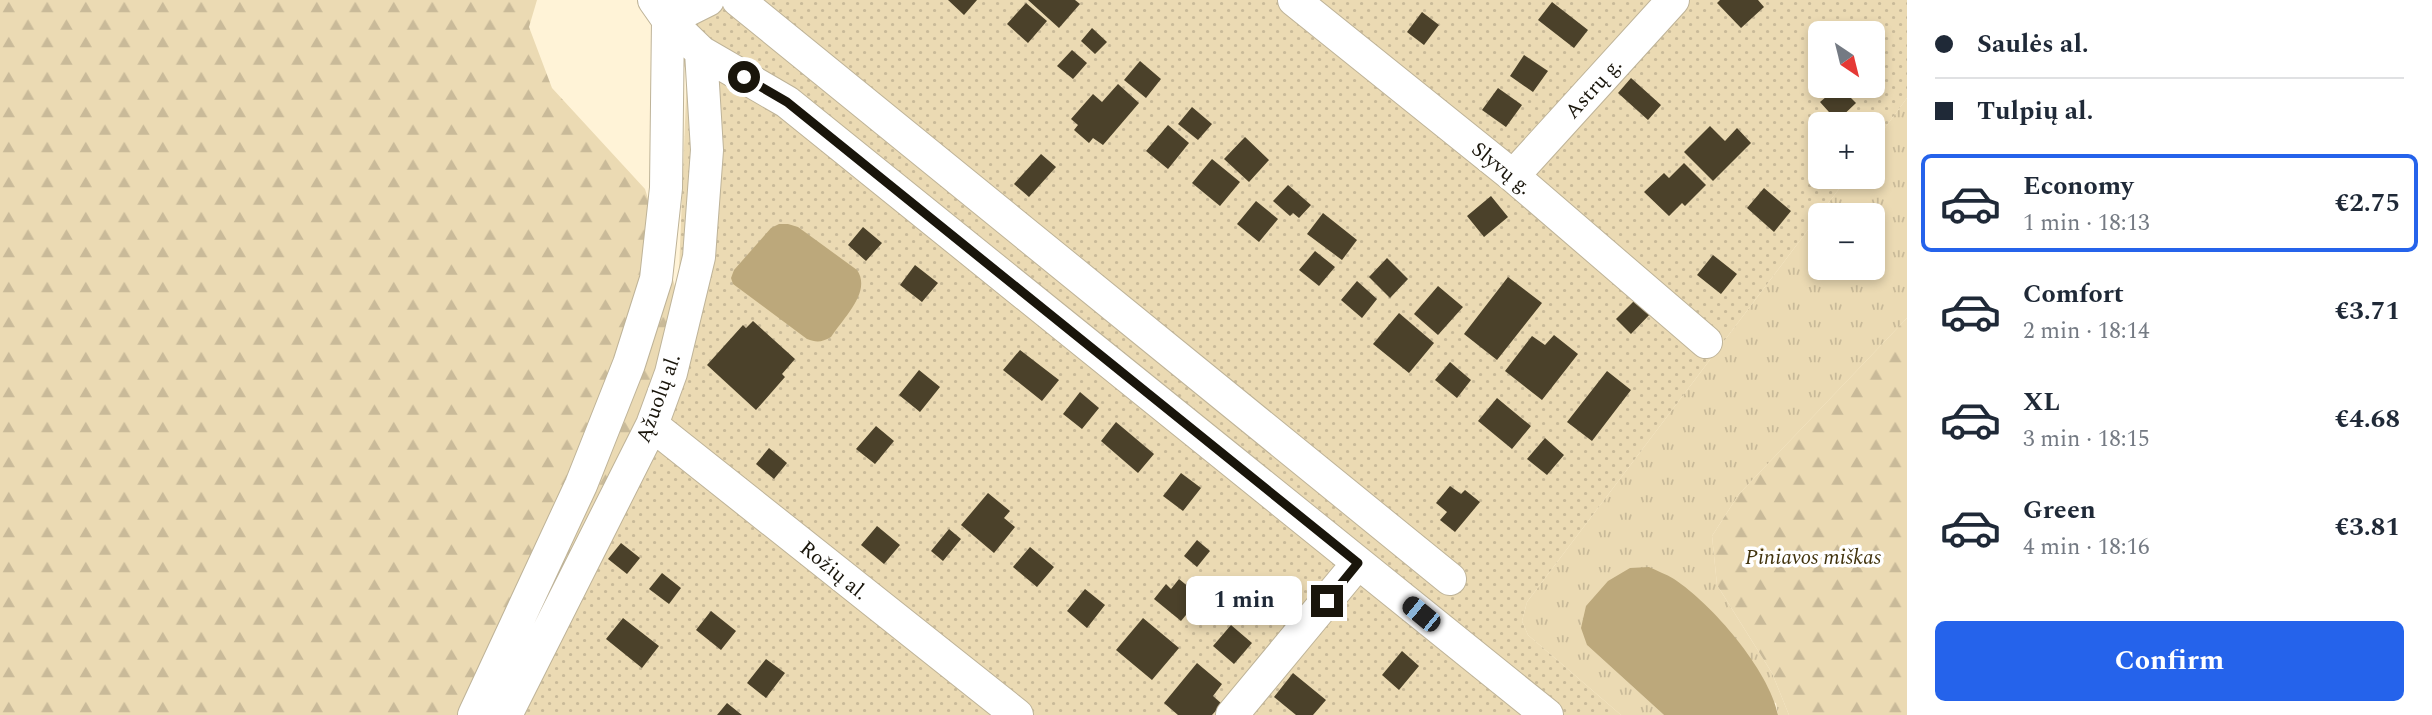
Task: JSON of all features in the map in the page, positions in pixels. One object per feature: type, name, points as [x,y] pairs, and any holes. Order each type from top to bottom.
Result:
[{"type":"street","points":[[661,10],[708,0]]},
{"type":"street","points":[[738,0],[1450,579]]},
{"type":"street","name":"Slyvų g.","points":[[1294,0],[1513,176],[1706,342]]},
{"type":"street","name":"Astrų g.","points":[[1513,176],[1673,0]]},
{"type":"street","points":[[661,10],[701,52],[787,102],[1547,715]]},
{"type":"street","points":[[474,715],[581,485],[629,364],[656,279],[666,188],[661,10]]},
{"type":"street","name":"Ąžuolų al.","points":[[511,713],[652,425],[671,373],[699,257],[707,150],[701,52]]},
{"type":"street","name":"Rožių al.","points":[[652,425],[1017,715]]},
{"type":"street","points":[[1232,715],[1358,563]]},
{"type":"green space","points":[[0,0],[537,0],[529,27],[552,88],[645,189],[678,296],[650,388],[605,491],[486,715],[0,715]]},
{"type":"green space","points":[[658,0],[1907,0],[1907,98],[1885,128],[1885,112],[1808,112],[1808,189],[1839,189],[1828,203],[1808,203],[1808,230],[1527,602],[1522,621],[1528,635],[1621,715],[486,715],[605,491],[650,388],[678,296],[687,73]]},
{"type":"green space","points":[[1907,98],[1907,318],[1739,494],[1712,536],[1717,585],[1772,673],[1789,715],[1778,715],[1776,703],[1587,645],[1664,715],[1621,715],[1528,635],[1522,621],[1527,602],[1808,230],[1808,280],[1885,280],[1885,203],[1828,203],[1839,189],[1885,189],[1885,128]]},
{"type":"green space","name":"Piniavos miškas","points":[[1907,318],[1907,715],[1789,715],[1772,673],[1717,585],[1712,536],[1739,494]]},
{"type":"shaded area","points":[[779,224],[798,227],[857,270],[861,278],[859,296],[854,305],[831,337],[825,340],[807,339],[733,284],[731,278],[734,270],[771,228]]},
{"type":"shaded area","points":[[1649,567],[1671,577],[1689,590],[1721,621],[1763,678],[1773,697],[1778,715],[1664,715],[1587,645],[1581,628],[1586,606],[1608,581],[1630,568]]},
{"type":"building","points":[[948,0],[977,0],[964,15]]},
{"type":"building","points":[[1028,0],[1075,0],[1080,4],[1059,28]]},
{"type":"building","points":[[1720,0],[1758,0],[1764,7],[1741,28],[1717,3]]},
{"type":"building","points":[[1552,2],[1588,30],[1574,48],[1538,20]]},
{"type":"building","points":[[1026,3],[1047,21],[1028,43],[1007,24]]},
{"type":"building","points":[[1422,12],[1439,25],[1424,45],[1407,32]]},
{"type":"building","points":[[1092,28],[1107,42],[1095,54],[1081,41]]},
{"type":"building","points":[[1072,50],[1087,63],[1073,79],[1057,66]]},
{"type":"building","points":[[1524,55],[1548,71],[1533,92],[1510,76]]},
{"type":"building","points":[[1140,61],[1161,79],[1146,98],[1124,80]]},
{"type":"building","points":[[1631,78],[1661,105],[1648,120],[1618,93]]},
{"type":"building","points":[[1118,84],[1139,103],[1103,145],[1093,138],[1089,143],[1074,130],[1078,125],[1071,119],[1093,94],[1102,102]]},
{"type":"building","points":[[1498,88],[1522,105],[1506,127],[1482,110]]},
{"type":"building","points":[[1825,98],[1851,98],[1856,103],[1846,112],[1829,112],[1820,102]]},
{"type":"building","points":[[1192,107],[1212,124],[1198,140],[1178,124]]},
{"type":"building","points":[[1168,125],[1189,143],[1168,169],[1146,151]]},
{"type":"building","points":[[1710,126],[1725,141],[1737,128],[1751,143],[1713,181],[1684,152]]},
{"type":"building","points":[[1245,137],[1269,160],[1249,182],[1224,159]]},
{"type":"building","points":[[1041,154],[1056,167],[1029,197],[1014,184]]},
{"type":"building","points":[[1212,159],[1240,182],[1220,206],[1192,183]]},
{"type":"building","points":[[1684,163],[1706,185],[1685,206],[1682,203],[1669,216],[1644,192],[1664,173],[1669,178]]},
{"type":"building","points":[[1288,185],[1311,205],[1299,218],[1293,213],[1290,216],[1273,201]]},
{"type":"building","points":[[1764,188],[1791,211],[1774,232],[1747,208]]},
{"type":"building","points":[[1491,196],[1508,217],[1484,237],[1467,216]]},
{"type":"building","points":[[1256,201],[1278,219],[1259,242],[1237,224]]},
{"type":"building","points":[[1323,213],[1357,240],[1342,260],[1307,234]]},
{"type":"building","points":[[863,227],[882,243],[866,261],[848,245]]},
{"type":"building","points":[[1315,251],[1335,267],[1319,286],[1299,270]]},
{"type":"building","points":[[1713,255],[1737,274],[1721,294],[1697,275]]},
{"type":"building","points":[[1387,258],[1408,279],[1390,298],[1369,277]]},
{"type":"building","points":[[915,265],[938,283],[922,302],[900,285]]},
{"type":"building","points":[[1508,277],[1542,303],[1497,360],[1464,334]]},
{"type":"building","points":[[1357,281],[1377,299],[1362,318],[1341,300]]},
{"type":"building","points":[[1438,286],[1463,307],[1438,335],[1414,314]]},
{"type":"building","points":[[1637,298],[1652,312],[1631,334],[1616,319]]},
{"type":"building","points":[[1399,313],[1434,343],[1409,373],[1373,344]]},
{"type":"building","points":[[753,321],[795,359],[782,374],[785,377],[756,410],[707,365],[743,325],[746,328]]},
{"type":"building","points":[[1554,335],[1578,354],[1542,400],[1505,371],[1532,336],[1545,345]]},
{"type":"building","points":[[1020,350],[1059,380],[1042,401],[1003,370]]},
{"type":"building","points":[[1450,362],[1471,380],[1457,398],[1435,380]]},
{"type":"building","points":[[919,370],[940,387],[920,412],[899,395]]},
{"type":"building","points":[[1607,371],[1631,390],[1592,441],[1567,422]]},
{"type":"building","points":[[1080,392],[1099,408],[1082,429],[1063,414]]},
{"type":"building","points":[[1497,398],[1531,426],[1512,449],[1478,421]]},
{"type":"building","points":[[1116,422],[1154,454],[1138,473],[1101,441]]},
{"type":"building","points":[[876,426],[894,441],[875,464],[856,449]]},
{"type":"building","points":[[1545,438],[1564,455],[1547,475],[1527,459]]},
{"type":"building","points":[[769,448],[787,463],[774,479],[756,464]]},
{"type":"building","points":[[1181,473],[1201,488],[1183,511],[1163,496]]},
{"type":"building","points":[[1450,486],[1461,494],[1465,490],[1480,502],[1455,532],[1440,520],[1447,512],[1436,503]]},
{"type":"building","points":[[988,493],[1010,511],[1004,518],[1015,527],[994,553],[961,525]]},
{"type":"building","points":[[877,526],[900,545],[884,564],[861,545]]},
{"type":"building","points":[[949,529],[961,539],[943,561],[931,551]]},
{"type":"building","points":[[1197,540],[1210,551],[1197,567],[1184,556]]},
{"type":"building","points":[[621,543],[640,558],[627,574],[608,559]]},
{"type":"building","points":[[1030,547],[1054,567],[1037,587],[1013,567]]},
{"type":"building","points":[[662,573],[681,588],[669,604],[649,589]]},
{"type":"building","points":[[1179,579],[1201,597],[1181,621],[1154,599],[1166,584],[1171,589]]},
{"type":"building","points":[[1085,589],[1105,605],[1087,628],[1067,611]]},
{"type":"building","points":[[711,611],[736,631],[721,650],[696,630]]},
{"type":"building","points":[[623,618],[659,646],[642,668],[606,639]]},
{"type":"building","points":[[1143,618],[1179,648],[1152,680],[1116,650]]},
{"type":"building","points":[[1231,625],[1252,643],[1234,664],[1213,646]]},
{"type":"building","points":[[1402,651],[1419,666],[1399,690],[1382,675]]},
{"type":"building","points":[[766,659],[785,673],[766,698],[747,683]]},
{"type":"building","points":[[1197,663],[1222,684],[1213,696],[1222,704],[1212,715],[1178,715],[1164,703]]},
{"type":"building","points":[[1293,673],[1326,700],[1313,715],[1296,715],[1274,697]]},
{"type":"building","points":[[727,703],[742,715],[717,715]]},
{"type":"route","points":[[744,77],[787,102],[1358,563],[1327,601]]}]
